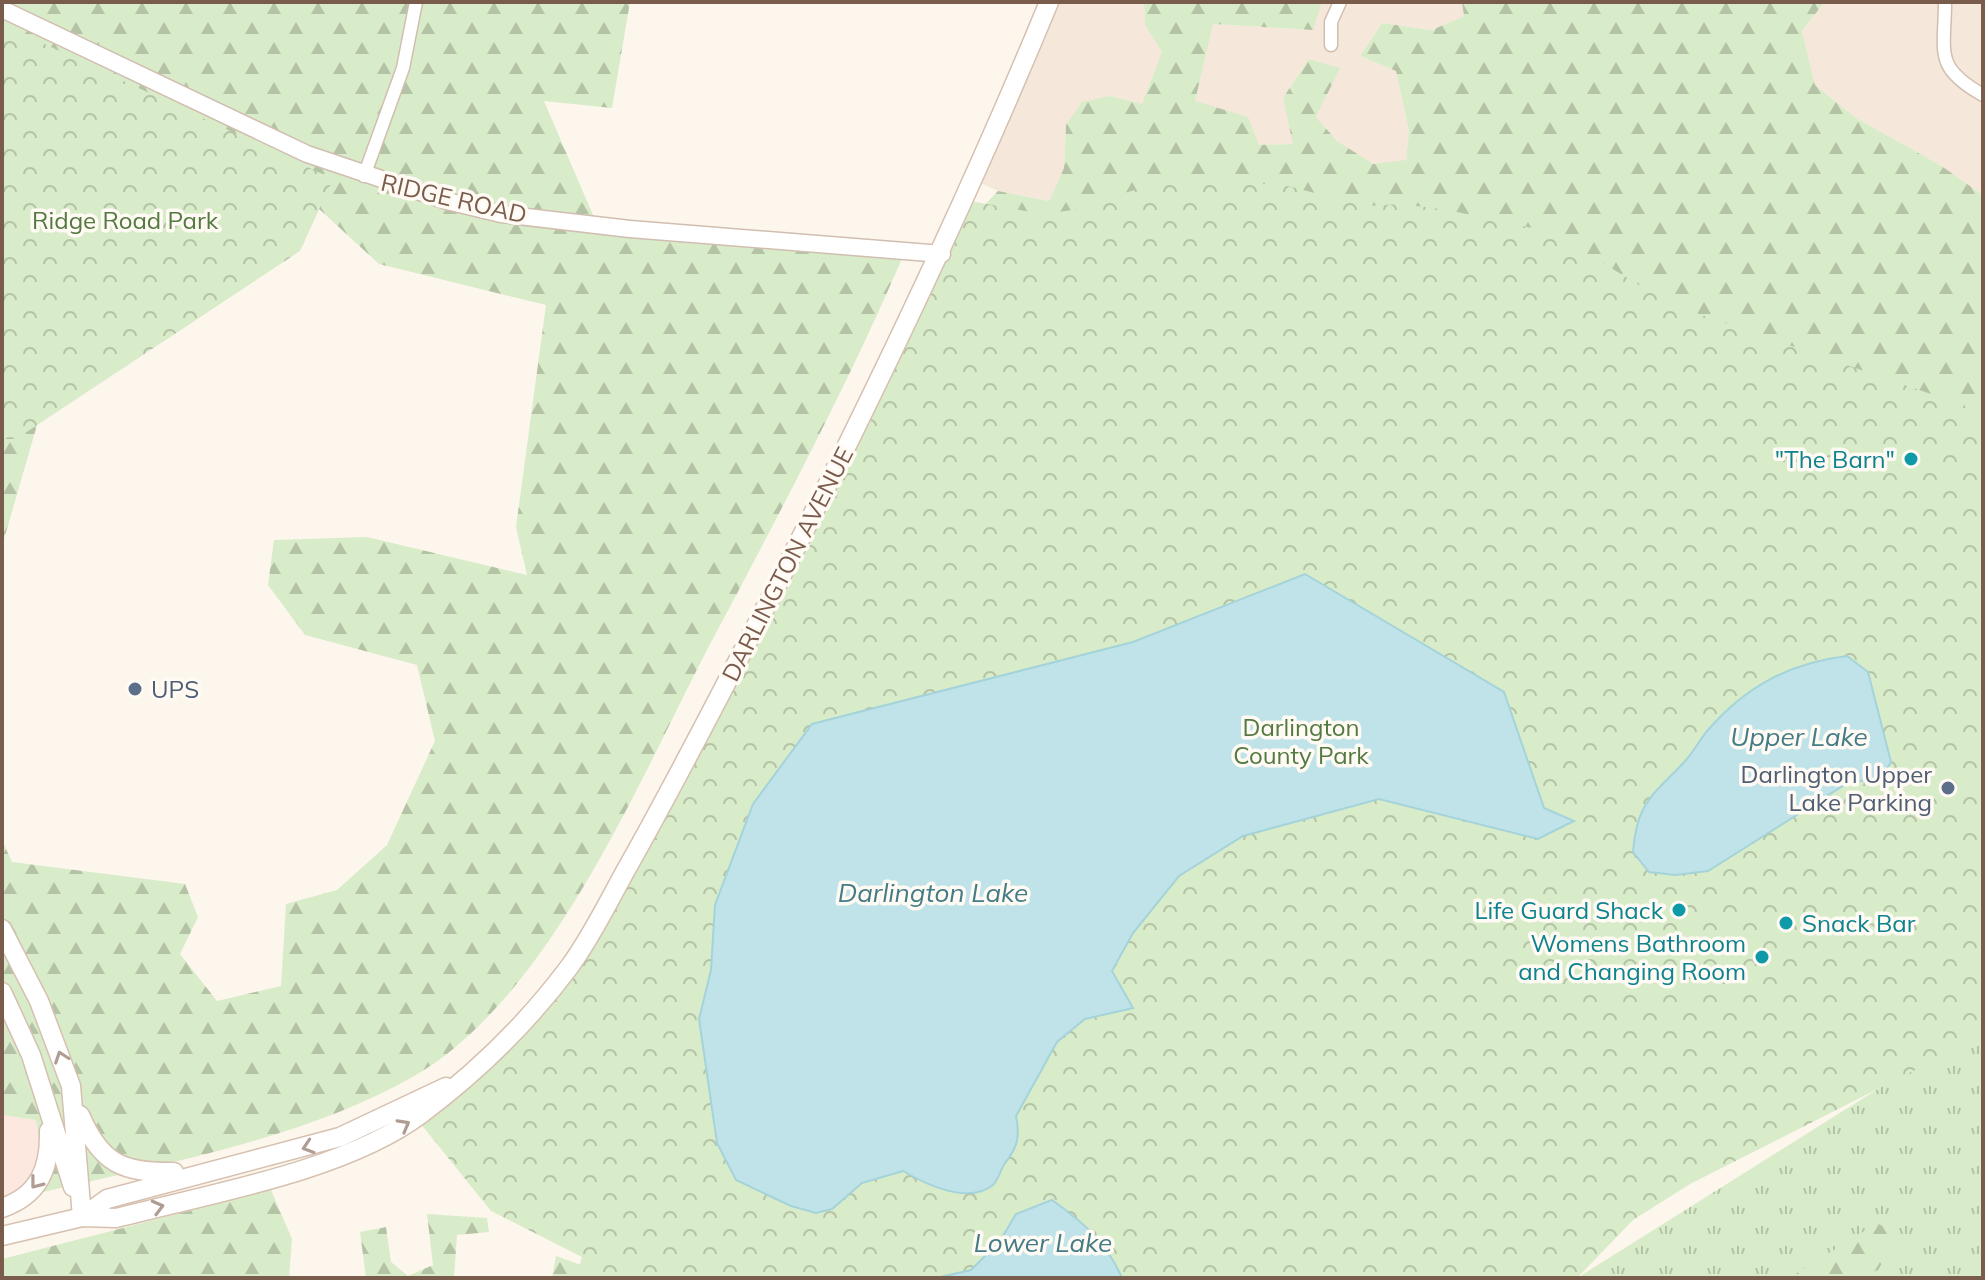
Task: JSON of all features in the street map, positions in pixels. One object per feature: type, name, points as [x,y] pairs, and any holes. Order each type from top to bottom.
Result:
[{"type":"main road","name":"DARLINGTON AVENUE","points":[[2,1236],[82,1217],[116,1218],[328,1161],[407,1123],[457,1083],[522,1023],[552,990],[593,932],[707,722],[942,254],[1049,2]]},
{"type":"main road","points":[[2,929],[39,1001],[75,1103],[99,1150],[125,1170],[201,1172]]},
{"type":"main road","points":[[2,992],[31,1055],[82,1217]]},
{"type":"main road","points":[[2,1208],[19,1202],[38,1183],[47,1167],[49,1128],[31,1055]]},
{"type":"main road","name":"DARLINGTON AVENUE","points":[[82,1217],[107,1199],[340,1137],[414,1100],[457,1083]]},
{"type":"main road","points":[[75,1103],[82,1217]]},
{"type":"street","points":[[364,176],[403,68],[416,2]]},
{"type":"street","points":[[1331,45],[1331,22],[1340,2]]},
{"type":"street","points":[[1945,2],[1945,62],[1960,82],[1983,95]]},
{"type":"street","name":"RIDGE ROAD","points":[[2,9],[242,124],[364,176],[501,214],[630,229],[942,254]]},
{"type":"shaded area","points":[[1057,2],[1144,2],[1145,25],[1162,52],[1142,105],[1110,96],[1066,125],[1064,168],[1049,201],[998,191],[980,183]]},
{"type":"shaded area","points":[[1322,2],[1462,2],[1464,16],[1432,30],[1382,23],[1360,56],[1396,71],[1409,131],[1406,161],[1372,164],[1337,141],[1316,117],[1339,68],[1309,59],[1283,98],[1294,144],[1259,145],[1195,101],[1212,24],[1312,30]]},
{"type":"shaded area","points":[[1983,2],[1983,195],[1940,165],[1856,118],[1815,85],[1802,31],[1823,4]]},
{"type":"shaded area","points":[[2,1115],[36,1120],[42,1158],[11,1200],[2,1202]]},
{"type":"green space","points":[[2,2],[630,2],[612,108],[544,101],[596,222],[904,254],[810,453],[620,822],[549,941],[508,994],[464,1040],[416,1075],[322,1119],[219,1151],[11,1200],[42,1158],[36,1120],[2,1115],[2,840],[12,862],[185,884],[198,917],[180,954],[217,1001],[281,986],[286,904],[337,890],[387,845],[435,741],[417,665],[305,635],[268,585],[274,540],[367,537],[527,575],[516,527],[546,305],[379,264],[318,208],[53,370],[2,546]]},
{"type":"green space","points":[[1144,2],[1322,2],[1313,30],[1213,24],[1195,101],[1248,117],[1259,145],[1293,144],[1283,98],[1309,59],[1340,68],[1316,117],[1337,141],[1373,164],[1406,160],[1409,131],[1396,71],[1360,56],[1382,23],[1432,30],[1464,16],[1462,2],[1884,2],[1823,4],[1802,31],[1815,85],[1856,118],[1940,165],[1983,195],[1983,447],[971,219],[998,191],[1049,201],[1064,168],[1066,125],[1082,102],[1110,96],[1142,104],[1162,52],[1145,25]]},
{"type":"green space","name":"Ridge Road Park","points":[[2,24],[333,179],[300,251],[16,439],[2,439]]},
{"type":"green space","name":"Darlington County Park","points":[[1173,180],[1283,185],[1367,206],[1401,204],[1448,210],[1551,232],[1661,298],[1699,314],[1983,412],[1983,1023],[1939,1058],[1690,1184],[1633,1220],[1577,1278],[576,1278],[582,1257],[491,1211],[416,1118],[479,1065],[593,932],[965,200],[1042,214],[1096,207],[1124,193]]},
{"type":"green space","points":[[1983,1023],[1983,1278],[1577,1278]]},
{"type":"green space","points":[[271,1190],[292,1239],[289,1278],[2,1278],[2,1259]]},
{"type":"green space","points":[[427,1214],[487,1218],[489,1232],[457,1235],[454,1278],[366,1278],[360,1232],[386,1227],[391,1262],[408,1276],[433,1265]]},
{"type":"green space","points":[[1877,1223],[1899,1235],[1878,1270],[1860,1278],[1789,1278]]},
{"type":"green space","points":[[556,1256],[595,1270],[590,1278],[552,1278]]},
{"type":"water","name":"Darlington Lake","points":[[1305,574],[1504,692],[1544,808],[1574,821],[1538,839],[1379,799],[1243,836],[1179,876],[1133,933],[1112,971],[1133,1008],[1085,1019],[1057,1042],[1016,1116],[1018,1135],[1013,1152],[993,1185],[983,1191],[959,1193],[903,1171],[862,1183],[832,1209],[816,1213],[791,1206],[736,1180],[717,1143],[699,1019],[711,970],[715,905],[753,804],[812,724],[1133,642]]},
{"type":"water","name":"Upper Lake","points":[[1847,656],[1868,672],[1891,762],[1882,777],[1846,784],[1708,871],[1675,875],[1649,872],[1633,852],[1638,821],[1649,800],[1708,730],[1738,701],[1770,679],[1807,664]]},
{"type":"water","name":"Lower Lake","points":[[1052,1200],[1093,1234],[1122,1278],[936,1278],[971,1270],[1000,1241],[1016,1214]]},
{"type":"place","name":"\"The Barn\"","points":[[1911,459]]},
{"type":"place","name":"UPS","points":[[135,689]]},
{"type":"place","name":"Darlington Upper Lake Parking","points":[[1948,788]]},
{"type":"place","name":"Life Guard Shack","points":[[1679,910]]},
{"type":"place","name":"Snack Bar","points":[[1786,923]]},
{"type":"place","name":"Womens Bathroom and Changing Room","points":[[1762,957]]}]
